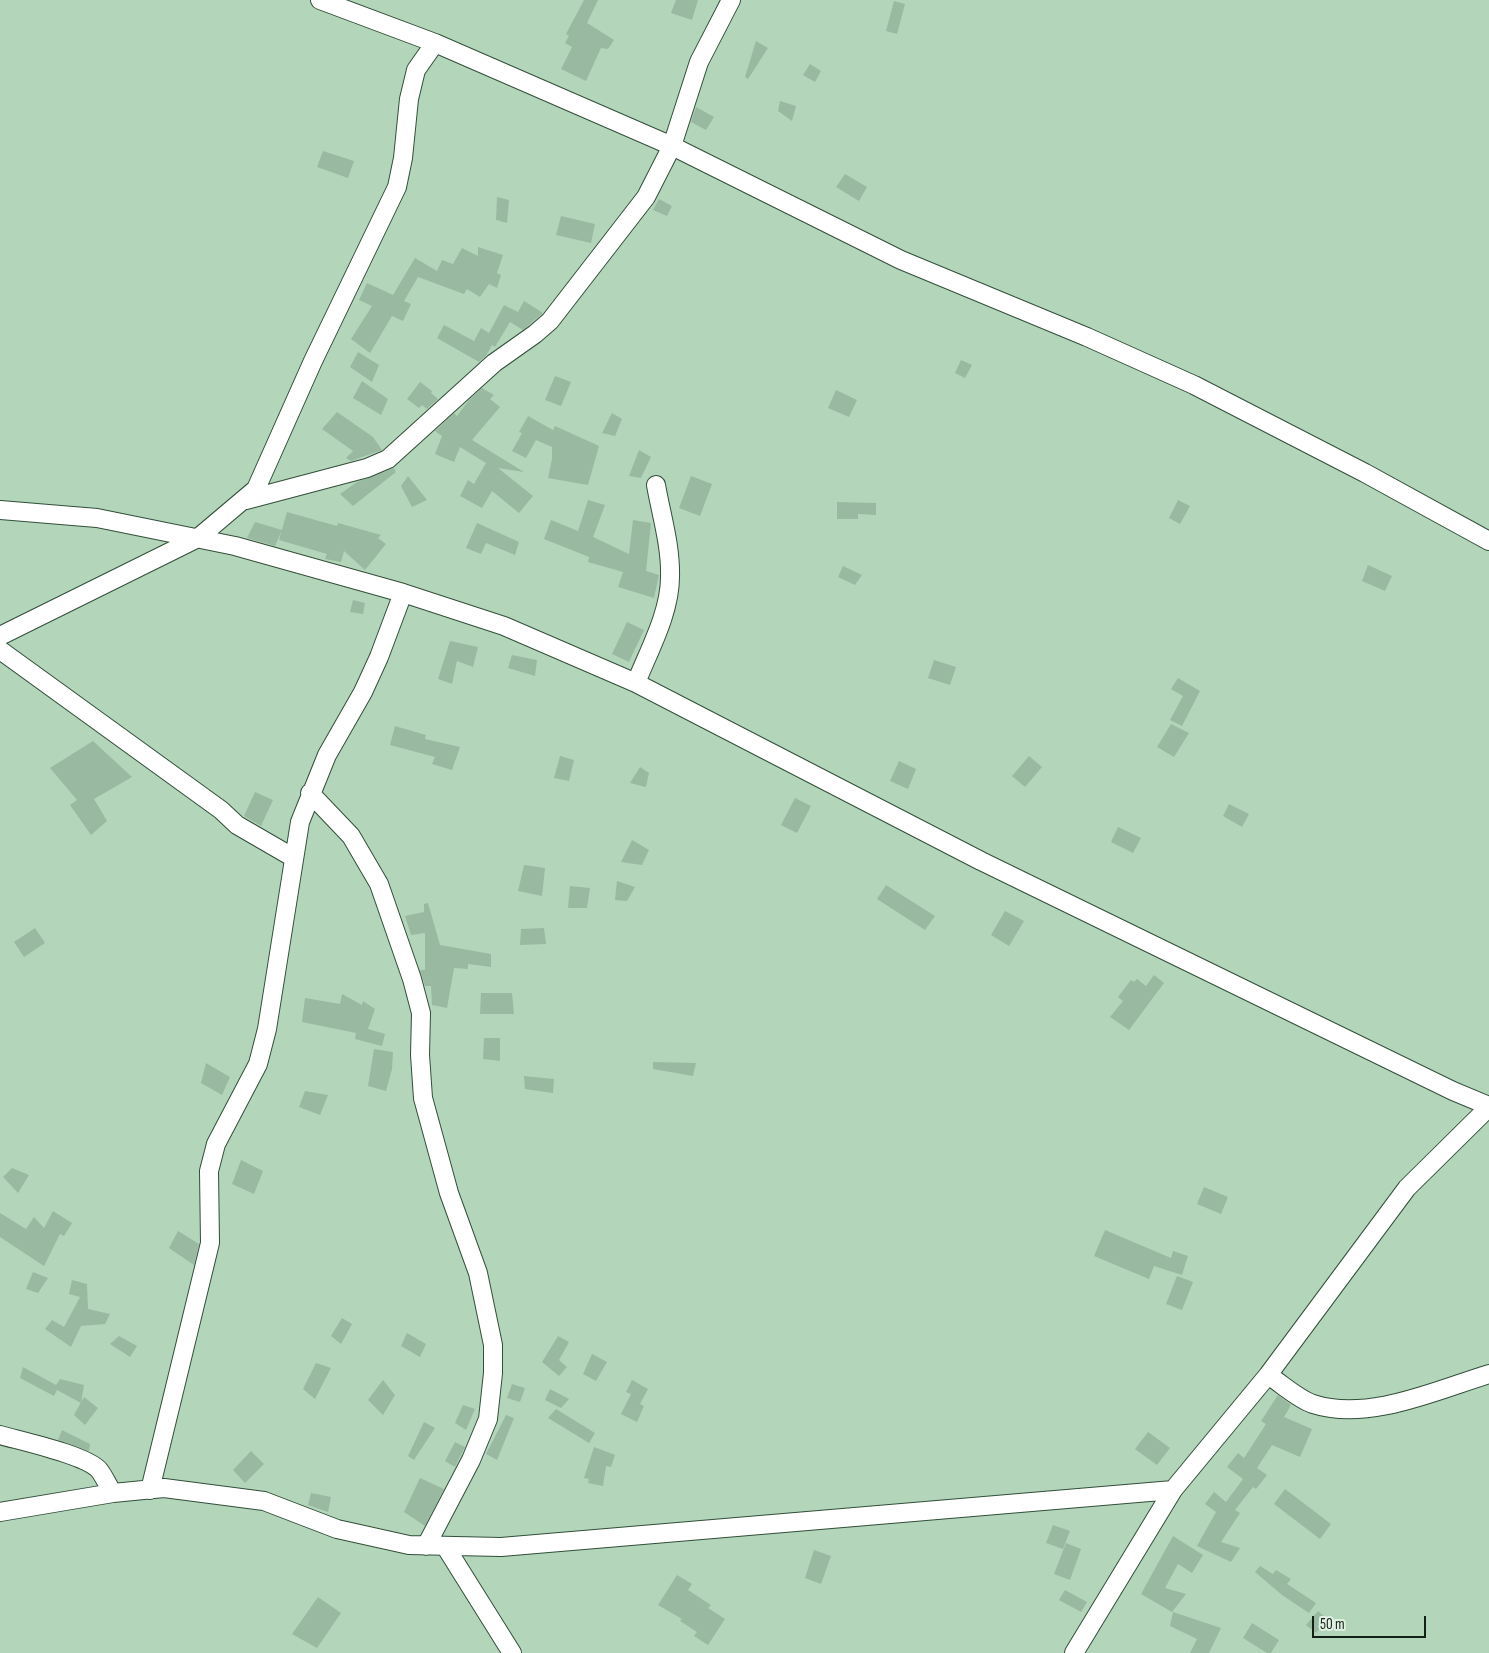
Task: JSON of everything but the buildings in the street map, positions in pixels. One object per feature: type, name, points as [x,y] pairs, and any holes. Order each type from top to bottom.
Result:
[{"type":"street","points":[[320,0],[435,44],[672,146],[901,260],[1087,337],[1194,385],[1365,473],[1489,540]]},
{"type":"street","points":[[246,500],[368,468],[388,460],[494,363],[536,334],[550,321],[646,197],[672,146],[699,62],[731,0]]},
{"type":"street","points":[[0,636],[198,538],[246,500],[256,489],[313,361],[397,187],[403,158],[409,99],[416,70],[435,44]]},
{"type":"street","points":[[636,684],[664,613],[670,578],[669,558],[656,485]]},
{"type":"street","points":[[0,510],[97,518],[198,538],[403,593],[504,626],[636,684],[981,861],[1444,1087],[1489,1106],[1407,1188],[1268,1375],[1173,1490],[1074,1653]]},
{"type":"street","points":[[150,1490],[210,1242],[209,1171],[216,1144],[258,1064],[267,1029],[300,822],[310,793],[327,756],[363,692],[379,657],[403,593]]},
{"type":"street","points":[[0,650],[221,810],[237,825],[294,858]]},
{"type":"street","points":[[310,793],[351,836],[378,884],[412,980],[421,1013],[420,1055],[423,1098],[449,1193],[478,1273],[493,1346],[493,1373],[488,1419],[470,1460],[426,1546]]},
{"type":"street","points":[[1268,1375],[1311,1404],[1331,1408],[1382,1407],[1489,1374]]},
{"type":"street","points":[[0,1435],[63,1453],[92,1464],[99,1470],[112,1493]]},
{"type":"street","points":[[0,1512],[112,1493],[164,1488],[264,1501],[337,1528],[409,1545],[501,1547],[1173,1490]]},
{"type":"street","points":[[445,1546],[512,1653]]}]
